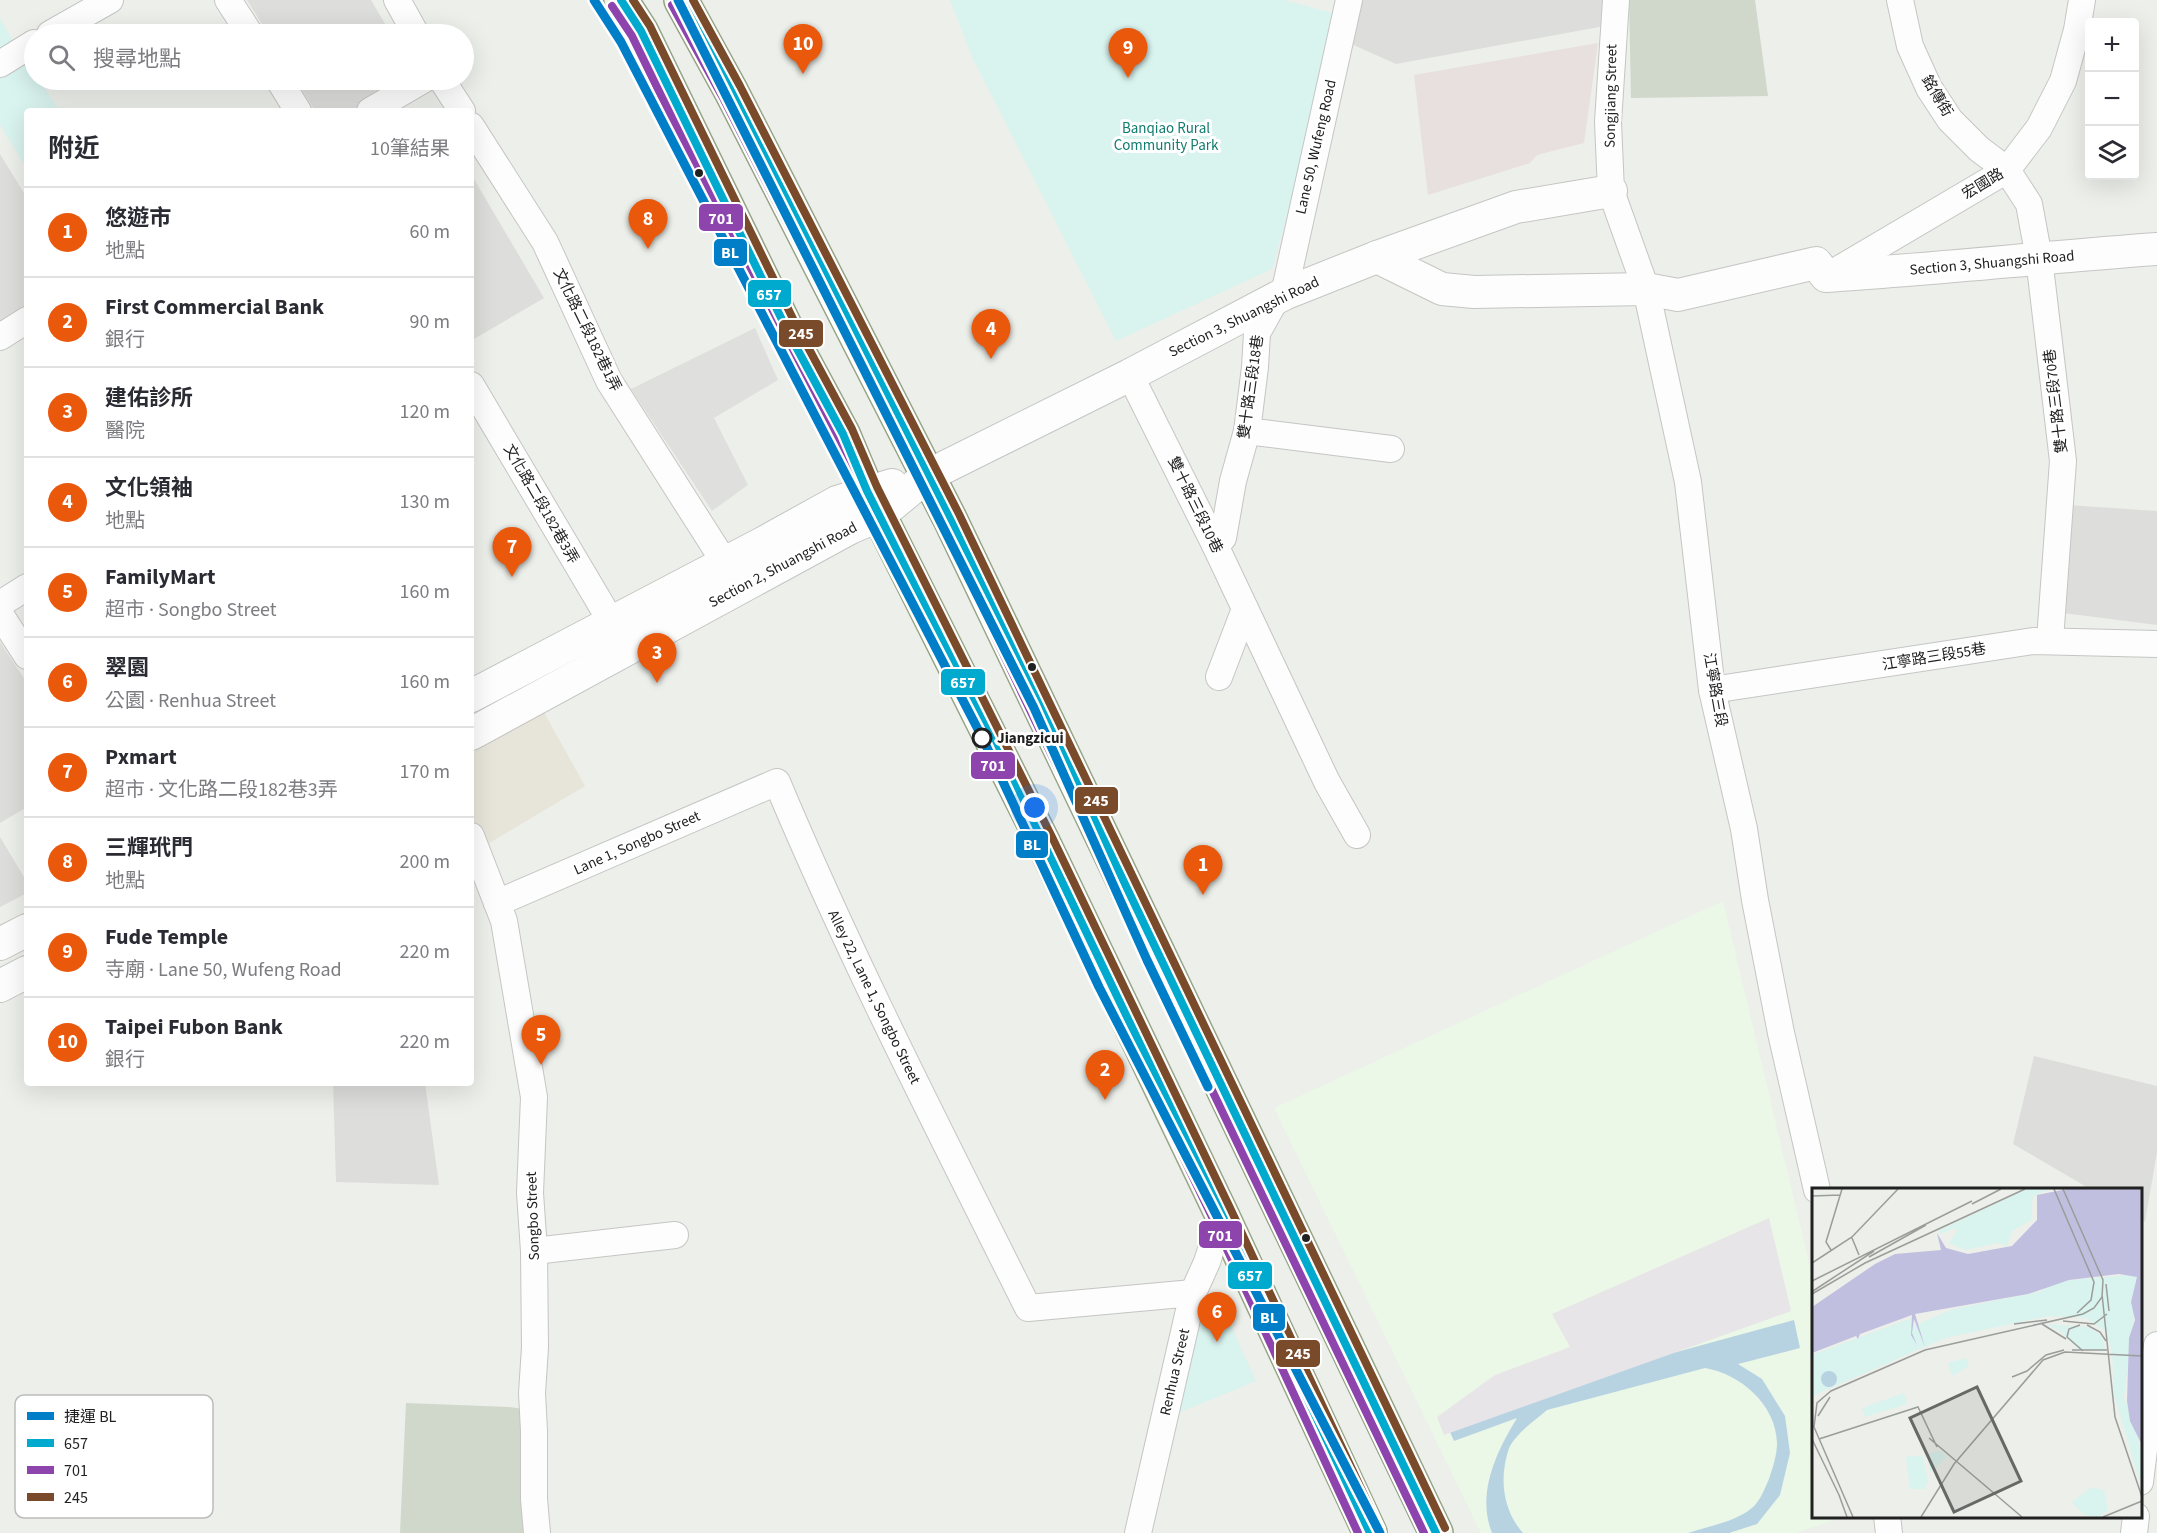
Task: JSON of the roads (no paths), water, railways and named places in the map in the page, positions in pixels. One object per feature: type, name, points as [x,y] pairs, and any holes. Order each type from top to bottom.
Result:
[{"type":"main road","points":[[621,0],[641,31],[787,330],[843,434],[873,503],[1048,853],[1222,1215],[1370,1533]]},
{"type":"main road","points":[[681,0],[736,102],[927,476],[1436,1533]]},
{"type":"street","points":[[68,24],[110,0]]},
{"type":"street","points":[[228,0],[244,24]]},
{"type":"street","points":[[397,0],[410,24]]},
{"type":"street","name":"Lane 50, Wufeng Road","points":[[1280,296],[1350,0]]},
{"type":"street","name":"Songjiang Street","points":[[1611,191],[1608,122],[1616,0]]},
{"type":"street","name":"銘傳街","points":[[1900,0],[1910,46],[1929,88],[1950,120],[1979,149],[2007,170]]},
{"type":"street","name":"宏國路","points":[[1826,276],[2007,170],[2040,128],[2063,81],[2077,30],[2082,0]]},
{"type":"street","points":[[0,64],[24,50]]},
{"type":"street","points":[[285,90],[296,108]]},
{"type":"street","points":[[375,108],[406,90]]},
{"type":"street","points":[[448,90],[460,108]]},
{"type":"street","name":"文化路二段182巷1弄","points":[[474,131],[545,242],[609,381],[725,563]]},
{"type":"street","name":"雙十路三段70巷","points":[[2007,170],[2029,204],[2039,258],[2063,461],[2050,640]]},
{"type":"street","name":"Section 3, Shuangshi Road","points":[[927,476],[1130,375],[1280,296],[1377,257],[1516,207],[1611,191]]},
{"type":"street","name":"江寧路三段","points":[[1611,191],[1646,289],[1688,482],[1712,690],[1744,829],[1755,900],[1781,1033],[1817,1188]]},
{"type":"street","name":"Section 3, Shuangshi Road","points":[[1826,276],[1936,269],[2157,249]]},
{"type":"street","points":[[1377,257],[1442,289],[1474,292],[1646,289],[1678,295],[1816,262],[1826,276]]},
{"type":"street","name":"雙十路三段18巷","points":[[1215,545],[1223,538],[1233,481],[1247,431],[1257,333],[1280,296]]},
{"type":"street","points":[[0,337],[24,322]]},
{"type":"street","name":"雙十路三段10巷","points":[[1130,375],[1215,545],[1327,782],[1357,834]]},
{"type":"street","name":"文化路二段182巷3弄","points":[[474,390],[612,623]]},
{"type":"street","points":[[1247,431],[1391,449]]},
{"type":"street","name":"Section 2, Shuangshi Road","points":[[474,732],[850,528],[873,503],[927,476]]},
{"type":"street","name":"Section 2, Shuangshi Road","points":[[474,694],[837,502],[873,503]]},
{"type":"street","points":[[0,604],[24,589]]},
{"type":"street","points":[[1219,677],[1245,609]]},
{"type":"street","points":[[0,614],[24,651]]},
{"type":"street","name":"江寧路三段55巷","points":[[1712,690],[2033,641],[2157,644]]},
{"type":"street","name":"Lane 1, Songbo Street","points":[[497,903],[777,782]]},
{"type":"street","name":"Alley 22, Lane 1, Songbo Street","points":[[777,782],[856,961],[1028,1308],[1193,1293]]},
{"type":"street","name":"Songbo Street","points":[[474,844],[504,921],[534,1097],[530,1193],[534,1251],[535,1347],[532,1393],[534,1500],[537,1533]]},
{"type":"street","points":[[0,944],[24,932]]},
{"type":"street","points":[[0,986],[24,974]]},
{"type":"street","name":"Renhua Street","points":[[1138,1533],[1193,1293],[1207,1262],[1222,1215]]},
{"type":"street","points":[[534,1251],[675,1235]]},
{"type":"street","points":[[2142,1466],[2157,1345]]},
{"type":"street","points":[[1887,1518],[1889,1533]]},
{"type":"street","points":[[2134,1533],[2136,1518]]},
{"type":"metro line","name":"BL","points":[[594,0],[621,42],[983,739],[1099,987],[1380,1533]]},
{"type":"metro line","name":"BL","points":[[678,0],[1034,708],[1147,960],[1208,1087]]},
{"type":"place","name":"Taipei Fubon Bank","points":[[803,74]]},
{"type":"place","name":"Fude Temple","points":[[1128,78]]},
{"type":"place","name":"三輝玳門","points":[[648,249]]},
{"type":"place","name":"文化領袖","points":[[991,359]]},
{"type":"place","name":"Pxmart","points":[[512,577]]},
{"type":"place","name":"建佑診所","points":[[657,683]]},
{"type":"place","name":"Jiangzicui","points":[[982,738]]},
{"type":"place","name":"悠遊市","points":[[1203,895]]},
{"type":"place","name":"FamilyMart","points":[[541,1065]]},
{"type":"place","name":"First Commercial Bank","points":[[1105,1100]]},
{"type":"place","name":"翠園","points":[[1217,1342]]},
{"type":"park label","name":"Banqiao Rural Community Park","points":[[1166,136]]}]
